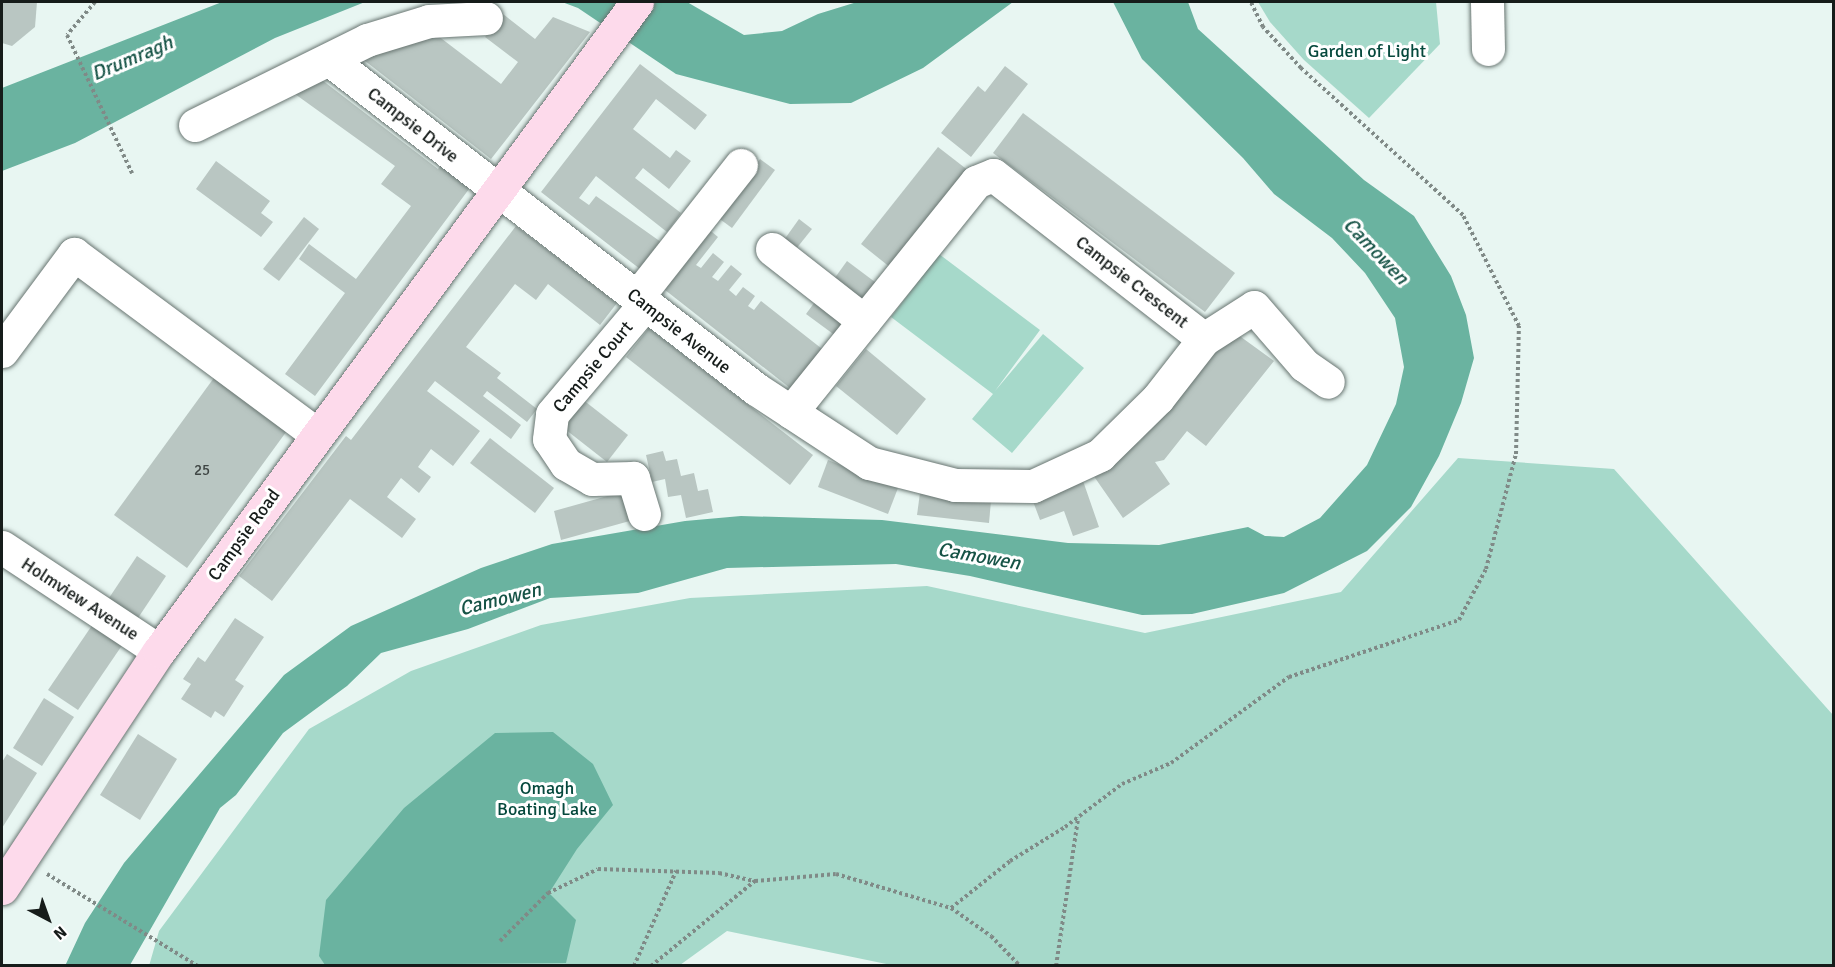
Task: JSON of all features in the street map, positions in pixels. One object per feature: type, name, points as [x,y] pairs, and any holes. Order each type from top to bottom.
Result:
[{"type":"main road","name":"Campsie Road","points":[[2,888],[159,651],[496,189],[637,2]]},
{"type":"street","points":[[1487,2],[1488,50]]},
{"type":"street","points":[[195,126],[274,84],[330,60],[367,40],[429,21],[486,18]]},
{"type":"street","name":"Campsie Drive","points":[[330,60],[496,189]]},
{"type":"street","points":[[641,301],[741,165]]},
{"type":"street","name":"Campsie Crescent","points":[[791,412],[976,182],[993,175],[1204,339],[1158,398],[1100,455],[1033,486],[955,485],[869,463]]},
{"type":"street","name":"Campsie Avenue","points":[[496,189],[641,301],[791,412],[869,463]]},
{"type":"street","points":[[772,249],[864,321]]},
{"type":"street","points":[[2,351],[74,254],[316,434]]},
{"type":"street","name":"Campsie Court","points":[[641,301],[552,414],[549,439],[566,464],[592,479],[633,478],[644,514]]},
{"type":"street","points":[[1204,339],[1254,308],[1304,364],[1328,382]]},
{"type":"street","name":"Holmview Avenue","points":[[2,548],[159,651]]},
{"type":"path","points":[[95,2],[68,35],[132,173]]},
{"type":"path","points":[[951,908],[1010,861],[1078,818],[1122,784],[1179,757],[1289,677],[1401,636],[1459,620],[1486,569],[1516,454],[1519,326],[1463,215],[1301,68],[1263,27],[1251,2]]},
{"type":"path","points":[[1056,966],[1078,818]]},
{"type":"path","points":[[21,859],[149,939],[198,966]]},
{"type":"path","points":[[500,941],[548,893],[598,869],[719,873],[755,881],[836,874],[951,908],[991,936],[1020,966]]},
{"type":"path","points":[[634,966],[675,871]]},
{"type":"path","points":[[651,966],[755,881]]},
{"type":"green space","name":"Garden of Light","points":[[1258,2],[1436,2],[1440,44],[1369,118],[1304,60],[1270,22]]},
{"type":"green space","points":[[939,254],[1040,330],[995,391],[1043,334],[1084,368],[1012,453],[972,419],[993,394],[891,317]]},
{"type":"green space","name":"Omagh Boating Lake","points":[[1458,458],[1614,469],[1833,715],[1833,965],[896,966],[727,931],[680,965],[149,966],[159,931],[309,729],[411,671],[541,625],[690,598],[927,586],[1145,633],[1341,592]]},
{"type":"water","name":"Drumragh","points":[[222,2],[365,2],[275,38],[75,143],[2,171],[2,88]]},
{"type":"water","points":[[562,2],[687,2],[744,35],[782,31],[818,14],[857,2],[1013,2],[923,68],[851,103],[790,104],[676,74],[578,8]]},
{"type":"water","name":"Camowen","points":[[1113,2],[1188,2],[1198,29],[1364,180],[1414,216],[1451,276],[1466,315],[1474,358],[1461,403],[1439,456],[1411,507],[1367,551],[1284,593],[1192,614],[1142,615],[970,576],[896,564],[727,568],[638,593],[550,598],[468,629],[381,653],[347,686],[283,733],[236,795],[220,808],[130,965],[65,966],[85,923],[124,863],[284,675],[351,626],[481,568],[552,544],[685,521],[741,516],[882,520],[1068,543],[1159,545],[1248,527],[1265,536],[1284,537],[1320,518],[1367,465],[1396,404],[1404,367],[1395,318],[1365,273],[1332,238],[1274,194],[1243,158],[1142,59]]},
{"type":"water","points":[[553,732],[593,764],[613,805],[577,849],[549,893],[576,920],[566,963],[325,965],[319,956],[326,900],[404,808],[495,733]]},
{"type":"building","points":[[2,2],[37,2],[35,27],[12,46],[2,43]]},
{"type":"building","points":[[503,14],[535,39],[553,17],[590,32],[491,159],[360,57],[429,29],[501,84],[518,62],[485,37]]},
{"type":"building","points":[[640,64],[707,115],[695,130],[656,99],[633,129],[670,158],[676,150],[691,161],[669,189],[643,168],[635,178],[681,213],[667,232],[596,176],[579,198],[589,205],[596,196],[661,242],[640,269],[541,192]]},
{"type":"building","points":[[1005,66],[1028,84],[971,157],[941,133],[978,86],[985,92]]},
{"type":"building","points":[[318,77],[438,169],[442,163],[472,185],[315,396],[285,374],[345,293],[299,259],[309,244],[356,279],[411,206],[381,184],[395,166],[288,89]]},
{"type":"building","points":[[1023,113],[1235,273],[1205,312],[993,153]]},
{"type":"building","points":[[938,147],[969,171],[891,268],[861,244]]},
{"type":"building","points":[[760,159],[775,170],[732,228],[717,217]]},
{"type":"building","points":[[216,161],[270,201],[261,213],[273,222],[261,237],[196,189]]},
{"type":"building","points":[[304,217],[319,229],[279,281],[263,269]]},
{"type":"building","points":[[799,219],[812,229],[796,249],[784,240]]},
{"type":"building","points":[[516,226],[617,303],[600,325],[548,284],[536,300],[515,284],[466,347],[501,373],[497,378],[537,409],[527,422],[487,391],[483,396],[521,425],[511,439],[435,381],[427,391],[480,431],[453,466],[431,449],[418,467],[431,477],[419,493],[401,478],[387,497],[416,519],[402,538],[350,499],[272,601],[239,576],[346,436],[351,440]]},
{"type":"building","points":[[706,227],[718,237],[696,265],[701,268],[713,253],[724,262],[712,277],[718,281],[731,265],[742,274],[729,290],[736,296],[743,287],[755,296],[748,306],[754,310],[761,301],[826,352],[795,392],[660,286]]},
{"type":"building","points":[[847,261],[879,285],[865,303],[834,279]]},
{"type":"building","points":[[817,299],[851,324],[840,339],[806,314]]},
{"type":"building","points":[[649,328],[813,455],[790,485],[626,357]]},
{"type":"building","points":[[1230,329],[1274,361],[1206,446],[1187,431],[1164,460],[1155,462],[1170,484],[1123,518],[1093,475],[1140,441]]},
{"type":"building","points":[[866,349],[926,399],[897,435],[836,386]]},
{"type":"building","points":[[216,375],[289,428],[187,568],[114,515]]},
{"type":"building","points":[[582,399],[628,435],[607,462],[561,426]]},
{"type":"building","points":[[490,438],[554,488],[535,513],[470,463]]},
{"type":"building","points":[[663,451],[666,461],[677,459],[681,476],[694,473],[698,491],[708,489],[713,512],[686,518],[681,495],[668,497],[665,479],[652,482],[646,455]]},
{"type":"building","points":[[828,460],[898,488],[888,514],[818,487]]},
{"type":"building","points":[[1082,478],[1099,527],[1073,536],[1064,511],[1040,520],[1031,496]]},
{"type":"building","points":[[629,490],[637,519],[561,540],[554,511]]},
{"type":"building","points":[[920,493],[991,501],[989,523],[917,515]]},
{"type":"building","points":[[137,556],[166,576],[136,621],[107,601]]},
{"type":"building","points":[[235,618],[264,637],[235,680],[244,686],[224,717],[215,711],[211,718],[181,699],[191,684],[183,679],[198,657],[205,662]]},
{"type":"building","points":[[95,621],[125,641],[78,710],[48,690]]},
{"type":"building","points":[[44,698],[74,717],[42,766],[13,748]]},
{"type":"building","points":[[138,734],[177,759],[140,820],[100,795]]},
{"type":"building","points":[[7,754],[37,773],[2,828],[2,762]]}]
